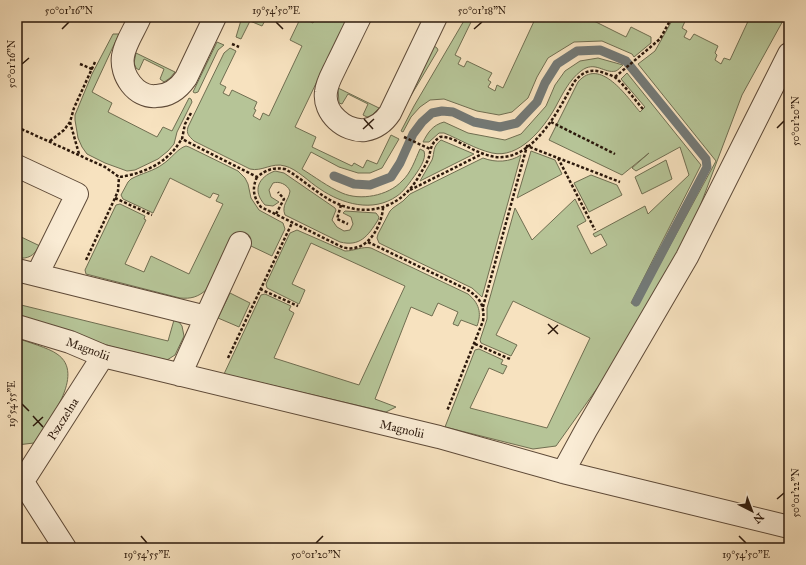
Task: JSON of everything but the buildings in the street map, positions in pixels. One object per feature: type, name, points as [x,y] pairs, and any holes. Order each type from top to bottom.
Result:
[{"type":"street","points":[[140,17],[123,56],[123,65],[127,77],[134,87],[148,95],[156,96],[170,93],[182,84],[215,17]]},
{"type":"street","points":[[360,17],[328,83],[326,99],[335,119],[340,123],[359,130],[366,130],[386,119],[436,17]]},
{"type":"street","points":[[563,472],[687,257],[789,54]]},
{"type":"street","points":[[17,166],[77,194],[27,272],[206,317]]},
{"type":"street","points":[[180,375],[240,243]]},
{"type":"street","name":"Magnolii","points":[[17,326],[70,342],[103,356],[218,385],[439,437],[563,472],[789,527]]},
{"type":"street","name":"Pszczelna","points":[[65,548],[20,477],[103,356]]},
{"type":"path","points":[[615,77],[660,39],[672,17]]},
{"type":"path","points":[[50,141],[64,130],[70,122],[74,108],[99,56]]},
{"type":"path","points":[[80,64],[92,69]]},
{"type":"path","points":[[70,122],[79,155]]},
{"type":"path","points":[[551,122],[615,154]]},
{"type":"path","points":[[17,127],[79,155],[119,177],[130,176],[160,162],[171,154],[182,139]]},
{"type":"path","points":[[399,134],[430,149]]},
{"type":"path","points":[[439,437],[444,420],[483,321],[483,308],[527,146],[620,182]]},
{"type":"path","points":[[408,191],[482,154]]},
{"type":"path","points":[[558,158],[595,230]]},
{"type":"path","points":[[74,284],[118,191],[119,177]]},
{"type":"path","points":[[257,177],[254,188],[255,198],[261,207],[342,247],[355,248],[368,242],[383,218],[383,208]]},
{"type":"path","points":[[276,214],[284,198],[278,192]]},
{"type":"path","points":[[115,198],[152,215]]},
{"type":"path","points":[[341,205],[337,219],[348,224]]},
{"type":"path","points":[[218,385],[221,374],[292,223]]},
{"type":"path","points":[[368,242],[472,292],[480,300],[483,308]]},
{"type":"path","points":[[260,289],[298,306]]},
{"type":"path","points":[[475,344],[510,359]]},
{"type":"green space","points":[[242,17],[267,17],[262,26],[250,21],[241,39],[236,37]]},
{"type":"green space","points":[[301,17],[313,23],[316,17],[348,17],[295,127],[316,137],[312,147],[352,166],[354,163],[363,168],[367,160],[377,164],[391,135],[399,139],[382,168],[370,173],[358,173],[339,167],[311,152],[302,169],[342,193],[357,197],[374,196],[389,190],[402,181],[410,170],[420,149],[424,151],[425,154],[423,161],[411,181],[399,194],[388,201],[368,205],[338,199],[285,166],[276,165],[254,170],[250,169],[194,141],[188,135],[188,127],[224,53],[230,48],[236,51],[220,84],[226,87],[223,93],[229,96],[232,90],[257,102],[254,109],[256,110],[253,116],[260,120],[263,113],[269,116],[302,46],[290,40]]},
{"type":"green space","points":[[536,17],[586,17],[626,37],[631,27],[651,37],[651,43],[634,57],[632,54],[602,41],[574,42],[548,58],[537,77],[528,98],[512,112],[499,115],[477,111],[444,99],[430,100],[420,107],[411,117],[403,132],[401,131],[465,19],[471,22],[455,55],[461,58],[458,64],[464,67],[467,61],[492,73],[488,80],[491,82],[488,87],[495,91],[497,85],[503,88]]},
{"type":"green space","points":[[674,17],[687,17],[682,28],[687,31],[684,37],[690,40],[694,34],[718,46],[715,53],[717,55],[715,60],[721,64],[724,58],[730,60],[750,17],[785,17],[742,95],[682,254],[623,352],[556,446],[533,449],[445,427],[475,350],[479,349],[503,360],[501,364],[507,366],[503,374],[489,368],[470,408],[547,428],[590,338],[513,301],[496,335],[517,345],[511,356],[481,343],[480,340],[487,319],[487,308],[515,208],[532,240],[575,199],[586,221],[577,226],[591,254],[607,245],[601,234],[595,237],[593,234],[645,206],[648,214],[689,175],[680,147],[636,171],[632,168],[649,153],[622,175],[549,140],[578,82],[586,75],[595,74],[604,76],[628,97],[640,112],[645,107],[621,79],[627,73],[701,165],[631,303],[637,306],[716,161],[638,64],[655,51]]},
{"type":"green space","points":[[113,34],[119,34],[92,92],[112,103],[108,112],[157,137],[163,127],[172,131],[189,98],[192,102],[177,132],[174,144],[158,159],[135,170],[127,171],[105,163],[87,154],[78,138],[75,120],[75,115],[92,74]]},
{"type":"green space","points":[[217,42],[224,45],[218,50],[198,92],[195,93],[193,92]]},
{"type":"green space","points":[[434,46],[438,50],[406,104]]},
{"type":"green space","points":[[136,53],[175,72],[164,82],[160,79],[164,69],[144,59],[139,70],[136,68],[134,63]]},
{"type":"green space","points":[[598,58],[623,65],[616,71],[607,71],[591,67],[581,71],[569,83],[544,125],[521,147],[502,154],[492,153],[444,133],[439,133],[429,142],[423,142],[431,129],[444,122],[468,133],[505,140],[521,134],[546,106],[555,85],[565,71],[580,61]]},
{"type":"green space","points":[[338,88],[379,108],[371,116],[367,117],[363,115],[368,104],[348,94],[342,104],[339,103]]},
{"type":"green space","points":[[441,140],[474,154],[420,181],[432,160],[435,147]]},
{"type":"green space","points":[[186,146],[238,171],[245,178],[251,198],[259,210],[283,223],[285,229],[272,256],[232,237],[206,290],[197,296],[188,298],[180,298],[86,274],[85,270],[116,205],[120,204],[145,216],[144,219],[146,220],[125,264],[144,272],[151,256],[189,274],[223,204],[216,201],[219,195],[213,193],[210,198],[170,178],[153,213],[123,199],[121,195],[131,179],[166,162],[180,149]]},
{"type":"green space","points":[[531,151],[555,160],[562,174],[517,198]]},
{"type":"green space","points":[[521,155],[482,297],[472,288],[379,243],[377,238],[378,234],[390,211],[410,194],[483,158],[493,161],[503,161]]},
{"type":"green space","points":[[666,160],[672,179],[642,194],[635,177]]},
{"type":"green space","points":[[275,171],[284,173],[335,208],[336,210],[332,220],[337,227],[344,231],[350,230],[353,224],[351,217],[343,213],[345,211],[376,213],[379,217],[378,220],[371,231],[363,239],[353,243],[340,242],[285,215],[284,208],[290,191],[283,184],[278,182],[273,183],[269,190],[271,197],[279,202],[273,206],[265,205],[259,195],[259,185],[264,177]]},
{"type":"green space","points":[[591,175],[617,185],[622,195],[589,212],[574,183]]},
{"type":"green space","points":[[297,230],[345,251],[371,248],[468,294],[475,301],[478,308],[479,317],[477,326],[461,320],[458,326],[453,324],[458,312],[438,303],[432,316],[411,307],[375,399],[396,407],[386,412],[224,374],[261,295],[265,294],[291,306],[289,310],[294,313],[274,358],[359,385],[405,286],[311,243],[292,284],[305,290],[299,304],[267,288],[266,284],[290,233]]},
{"type":"green space","points":[[17,235],[40,246],[30,256],[25,258],[17,258]]},
{"type":"green space","points":[[230,293],[250,303],[239,327],[218,318]]},
{"type":"green space","points":[[17,304],[168,341],[174,320],[179,322],[182,326],[184,336],[175,355],[167,360],[113,347],[17,317]]},
{"type":"green space","points":[[17,338],[43,347],[57,354],[65,363],[68,374],[62,398],[34,443],[17,445]]},
{"type":"waterway","points":[[334,176],[354,184],[370,185],[391,177],[400,163],[413,134],[422,122],[432,113],[442,111],[453,112],[474,122],[500,127],[517,123],[537,102],[545,83],[557,64],[577,51],[600,50],[626,61],[706,159],[707,167],[636,302]]}]
